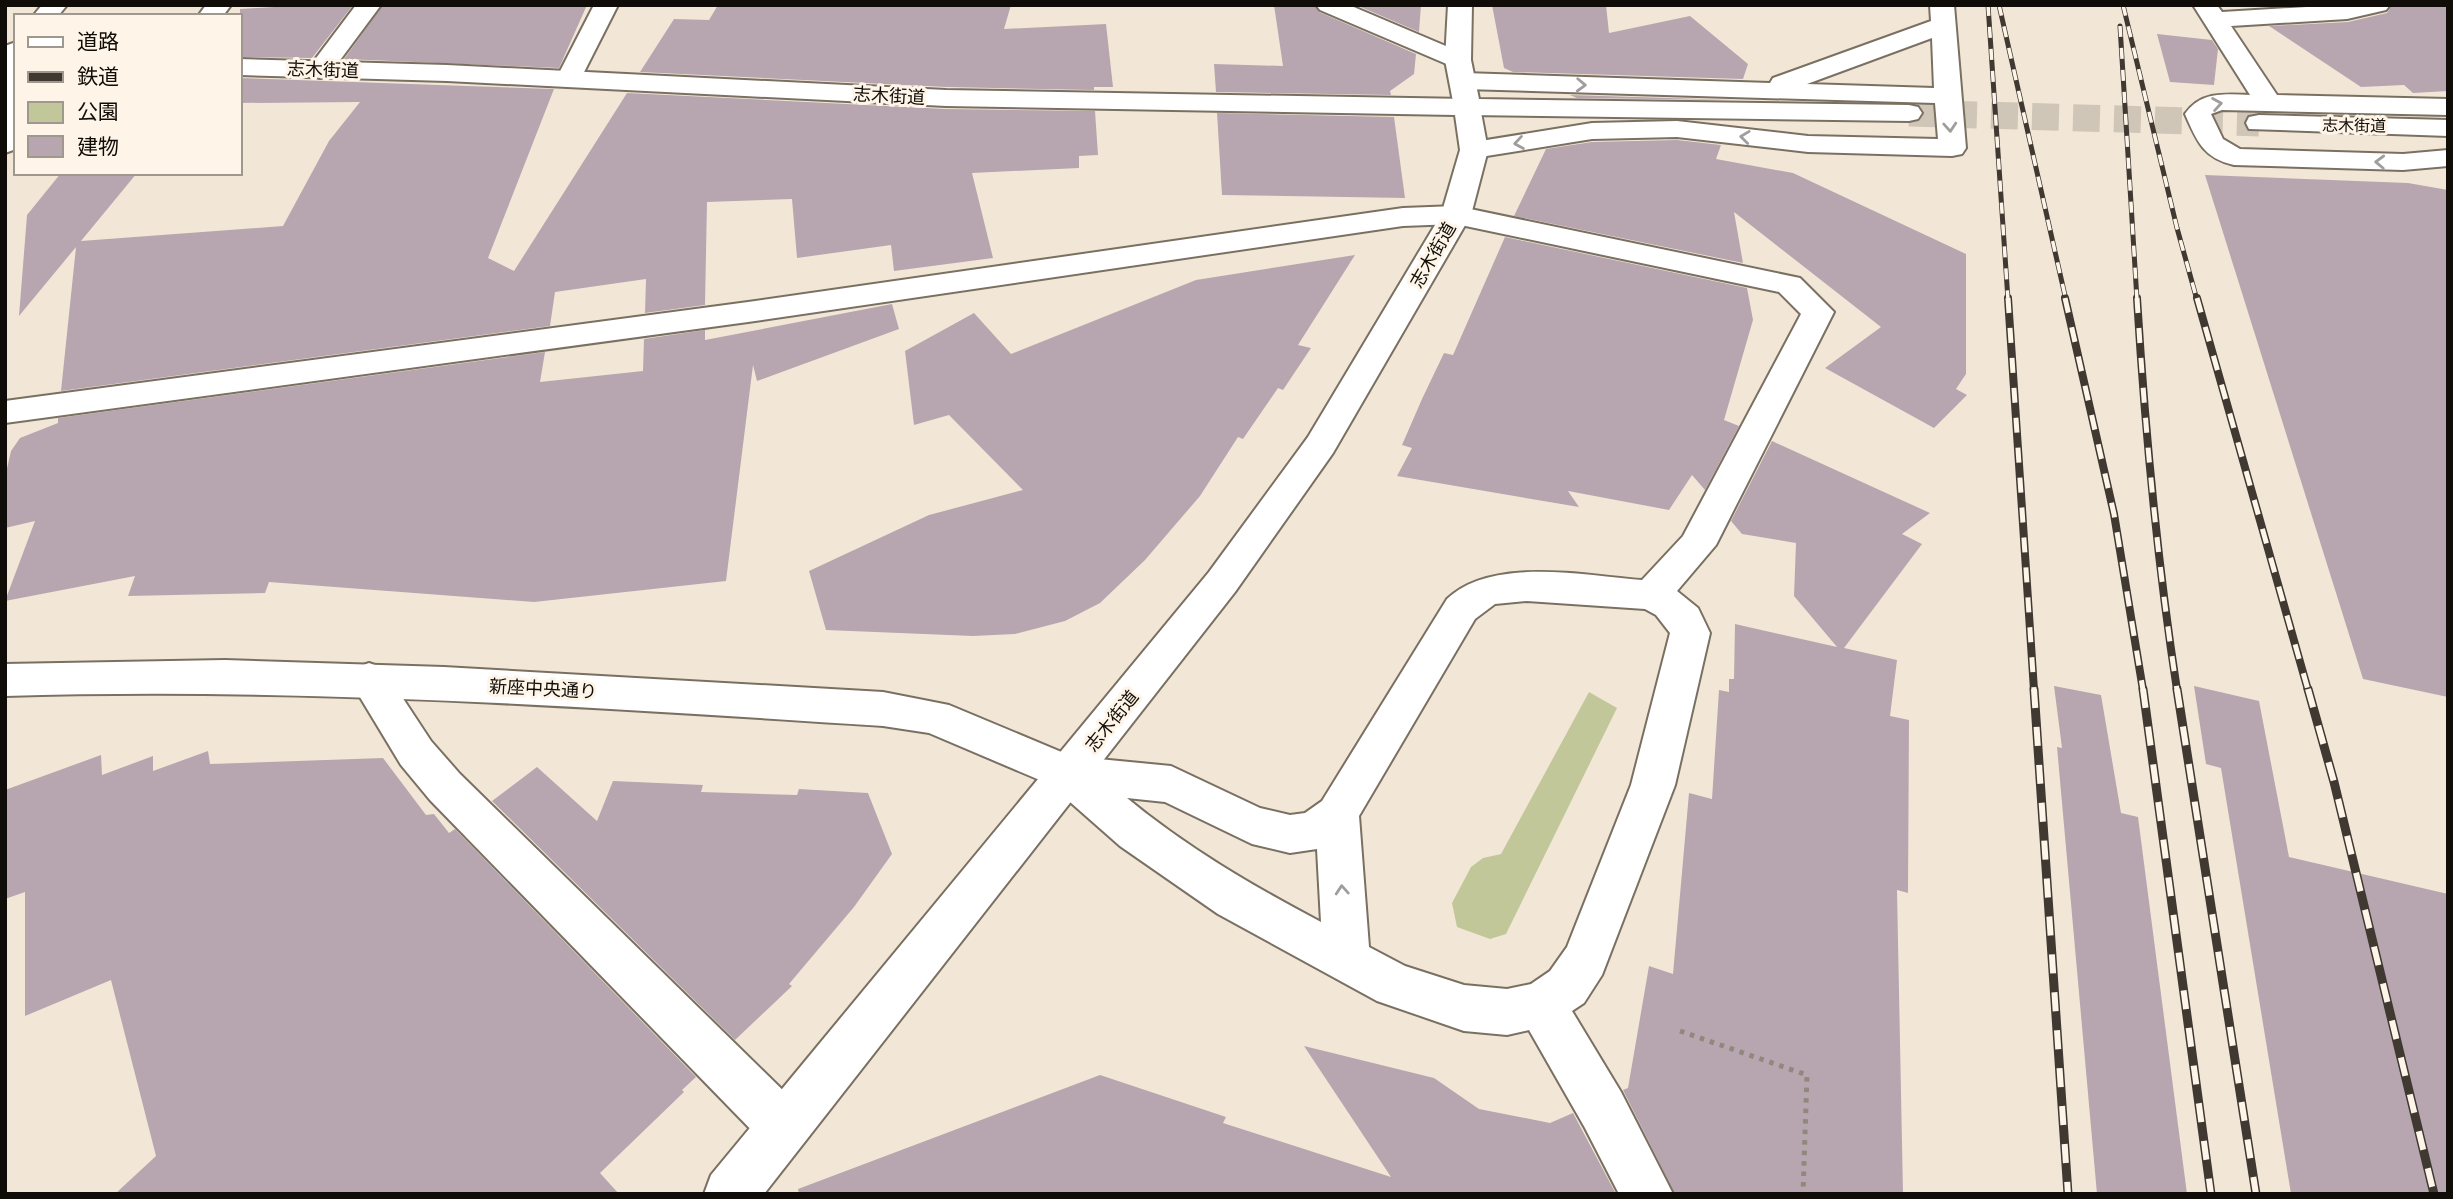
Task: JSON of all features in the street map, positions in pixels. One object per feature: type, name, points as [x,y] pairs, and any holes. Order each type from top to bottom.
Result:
[{"type":"street","points":[[320,70],[369,5]]},
{"type":"street","points":[[569,79],[606,5]]},
{"type":"street","points":[[1328,5],[1463,83],[1909,113]]},
{"type":"street","points":[[1460,5],[1463,83]]},
{"type":"street","points":[[2264,113],[2210,13],[2347,12],[2378,5]]},
{"type":"street","points":[[1474,150],[1592,131],[1677,129],[1808,144],[1952,148],[1943,15],[1763,90]]},
{"type":"street","points":[[5,145],[11,57]]},
{"type":"street","name":"志木街道","points":[[242,67],[569,79],[1047,102],[1463,83],[1474,150],[1456,215],[1321,445],[1281,504],[1214,593],[730,1194]]},
{"type":"street","points":[[1463,83],[1948,96]]},
{"type":"street","points":[[2448,107],[2264,113],[2211,104],[2202,108],[2198,114],[2212,144],[2234,157],[2403,162],[2448,158]]},
{"type":"street","name":"志木街道","points":[[2264,113],[2448,128]]},
{"type":"street","points":[[5,412],[748,312],[1403,217],[1456,215],[1789,285],[1818,312],[1697,545],[1651,595]]},
{"type":"street","points":[[1527,587],[1651,595],[1670,605],[1684,619],[1690,633],[1653,785],[1585,960],[1567,987],[1541,1005],[1507,1013],[1464,1008],[1394,985],[1234,899],[1136,832],[1068,774],[1171,784],[1252,825],[1290,834],[1315,831],[1337,814],[1461,609],[1471,598],[1483,591],[1527,587]]},
{"type":"street","name":"新座中央通り","points":[[5,680],[186,675],[369,679],[883,709],[934,717],[1068,774]]},
{"type":"street","points":[[369,679],[416,753],[445,787],[783,1126]]},
{"type":"street","points":[[1337,814],[1346,958]]},
{"type":"street","points":[[1541,1005],[1604,1111],[1647,1194]]},
{"type":"path","points":[[1681,1031],[1807,1075],[1803,1194]]},
{"type":"green space","points":[[1589,692],[1617,708],[1506,934],[1490,939],[1457,927],[1452,903],[1471,867],[1483,858],[1501,854]]},
{"type":"building","points":[[353,5],[312,58],[242,57],[240,9]]},
{"type":"building","points":[[383,5],[587,5],[559,68],[344,59]]},
{"type":"building","points":[[718,5],[1011,5],[1004,29],[1106,24],[1113,87],[1094,87],[1094,90],[946,87],[640,72],[674,19],[709,20]]},
{"type":"building","points":[[1274,5],[1314,5],[1319,12],[1416,54],[1414,74],[1390,91],[1391,95],[1216,92],[1214,64],[1283,66]]},
{"type":"building","points":[[1356,5],[1421,5],[1419,32]]},
{"type":"building","points":[[1492,5],[1606,5],[1609,33],[1690,16],[1748,64],[1743,79],[1513,72],[1504,68]]},
{"type":"building","points":[[2392,5],[2448,5],[2448,91],[2413,93],[2404,85],[2361,87],[2269,26],[2348,22],[2387,13]]},
{"type":"building","points":[[2157,34],[2212,40],[2218,49],[2214,85],[2170,82]]},
{"type":"building","points":[[242,78],[554,89],[488,258],[514,271],[627,93],[946,109],[1095,111],[1098,155],[1079,156],[1079,168],[972,173],[993,258],[894,271],[891,245],[797,258],[792,199],[707,202],[705,305],[645,313],[646,279],[555,292],[550,326],[61,391],[76,247],[19,316],[27,215],[59,175],[135,175],[81,241],[283,226],[329,141],[360,102],[242,103]]},
{"type":"building","points":[[1570,95],[1736,100],[1577,98]]},
{"type":"building","points":[[1217,113],[1394,117],[1405,198],[1222,195]]},
{"type":"building","points":[[1677,140],[1721,145],[1716,159],[1793,173],[1966,254],[1966,374],[1956,389],[1967,395],[1934,428],[1825,368],[1881,327],[1734,212],[1743,263],[1514,216],[1546,149],[1592,142]]},
{"type":"building","points":[[2205,175],[2408,183],[2448,190],[2448,697],[2363,679]]},
{"type":"building","points":[[1505,237],[1747,288],[1753,320],[1724,420],[1739,426],[1705,490],[1692,475],[1669,510],[1568,491],[1579,507],[1397,476],[1412,448],[1402,445],[1422,399],[1444,353],[1453,355]]},
{"type":"building","points":[[1355,255],[1298,345],[1311,348],[1283,390],[1278,388],[1243,439],[1238,437],[1200,496],[1145,560],[1100,603],[1065,621],[1015,634],[973,636],[826,630],[809,571],[929,515],[1023,490],[949,415],[914,425],[905,351],[974,313],[1011,354],[1196,280]]},
{"type":"building","points":[[892,304],[899,329],[757,381],[753,365],[726,581],[534,602],[269,582],[265,593],[128,596],[135,576],[5,601],[35,521],[5,528],[5,477],[11,451],[20,438],[58,423],[58,418],[545,352],[540,382],[643,371],[644,339],[705,330],[705,340]]},
{"type":"building","points":[[1772,441],[1930,513],[1902,534],[1922,544],[1844,648],[1897,660],[1890,716],[1909,720],[1908,893],[1897,890],[1903,1194],[1675,1194],[1623,1090],[1628,1088],[1649,966],[1673,974],[1689,793],[1712,799],[1719,690],[1729,692],[1729,679],[1734,679],[1735,624],[1837,647],[1794,596],[1796,543],[1742,534],[1731,521]]},
{"type":"building","points":[[2054,686],[2101,695],[2121,813],[2138,817],[2187,1194],[2097,1194],[2057,747],[2062,748]]},
{"type":"building","points":[[2194,686],[2259,701],[2289,857],[2448,894],[2448,1194],[2291,1194],[2221,768],[2206,764]]},
{"type":"building","points":[[208,751],[210,764],[383,758],[426,815],[434,814],[449,833],[455,829],[696,1077],[682,1090],[684,1092],[600,1173],[619,1194],[115,1194],[156,1156],[111,980],[25,1016],[25,892],[5,899],[5,790],[101,755],[102,775],[153,756],[153,771]]},
{"type":"building","points":[[537,767],[597,821],[613,781],[703,785],[701,792],[797,795],[799,789],[868,793],[892,854],[854,907],[789,984],[792,986],[735,1040],[492,801]]},
{"type":"building","points":[[1304,1046],[1434,1078],[1479,1109],[1550,1123],[1573,1113],[1616,1194],[799,1194],[798,1189],[1100,1075],[1226,1117],[1223,1123],[1391,1177]]},
{"type":"tunnel","points":[[1909,113],[2259,123]]},
{"type":"railway","points":[[1988,5],[2008,300]]},
{"type":"railway","points":[[1999,5],[2066,300]]},
{"type":"railway","points":[[2123,5],[2197,300]]},
{"type":"railway","points":[[2120,26],[2137,300]]},
{"type":"railway","points":[[2008,298],[2034,690]]},
{"type":"railway","points":[[2065,298],[2114,514],[2143,690]]},
{"type":"railway","points":[[2137,298],[2152,495],[2177,690]]},
{"type":"railway","points":[[2197,298],[2308,690]]},
{"type":"railway","points":[[2034,689],[2068,1194]]},
{"type":"railway","points":[[2143,689],[2211,1194]]},
{"type":"railway","points":[[2177,689],[2256,1194]]},
{"type":"railway","points":[[2308,689],[2334,782],[2434,1194]]}]
